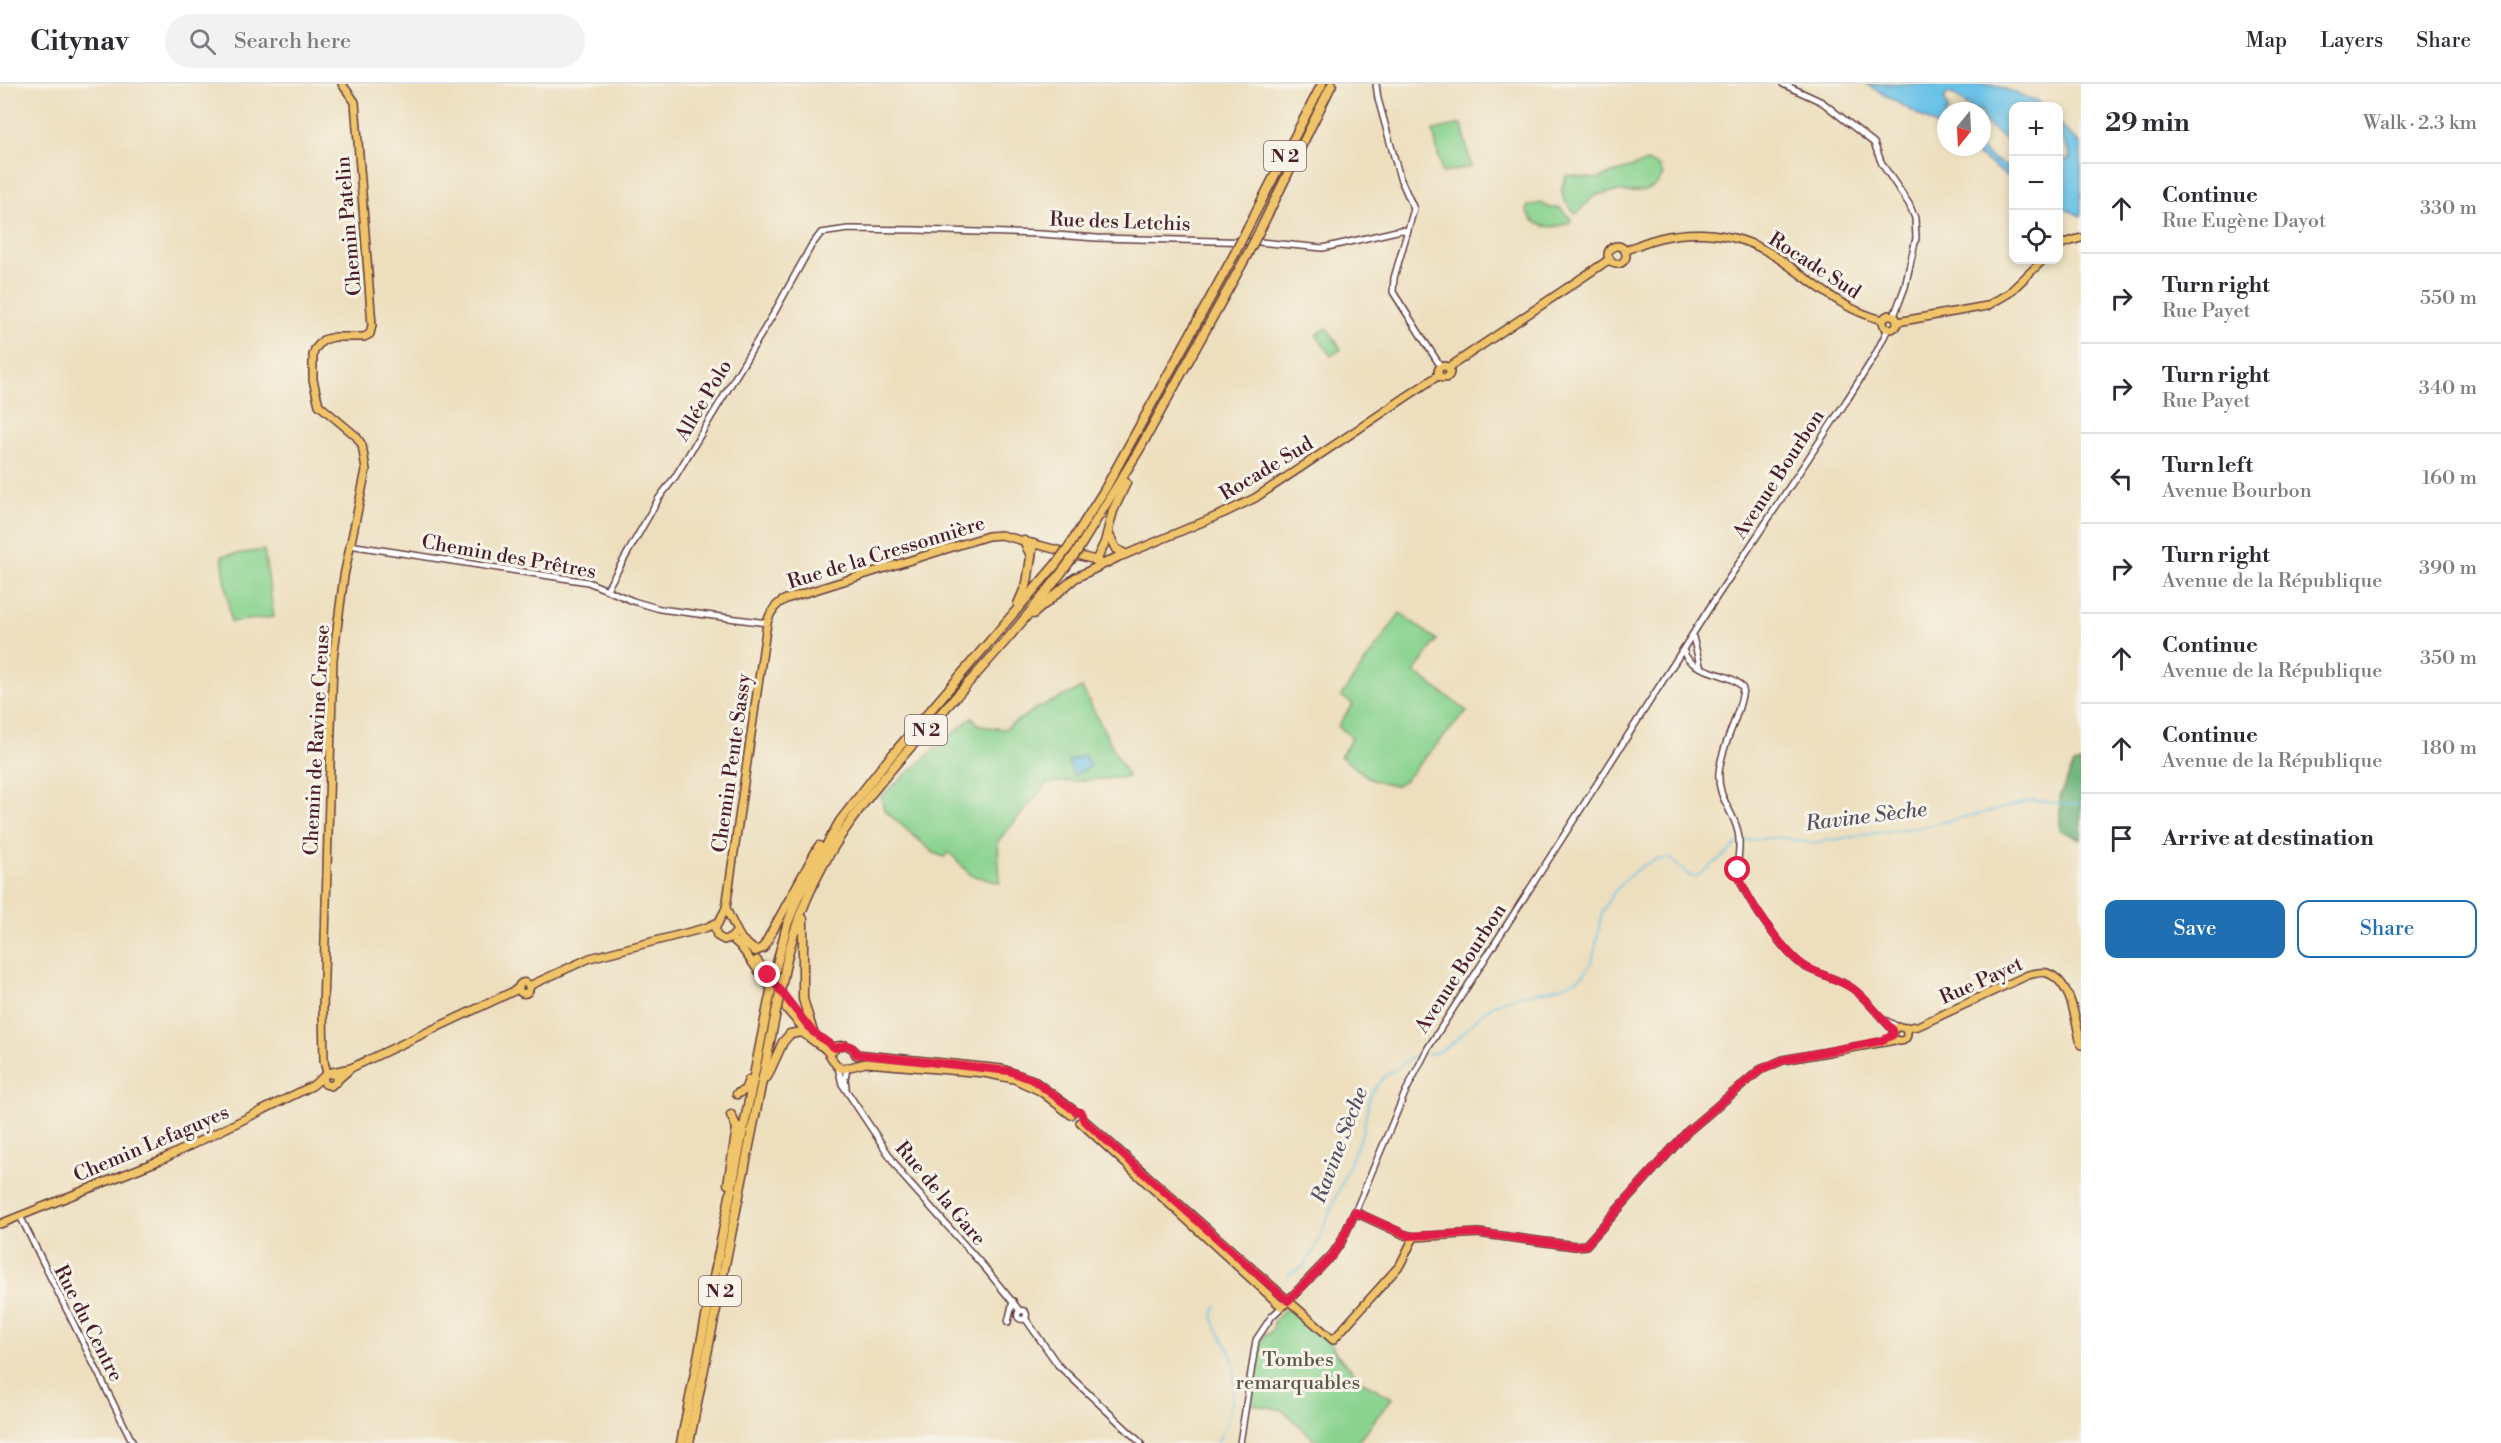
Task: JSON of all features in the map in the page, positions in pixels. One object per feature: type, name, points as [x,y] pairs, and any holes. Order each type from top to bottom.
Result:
[{"type":"highway","name":"N 2","points":[[780,967],[822,863],[865,799],[1065,568],[1105,489],[1234,255],[1322,84]]},
{"type":"highway","name":"N 2","points":[[689,1443],[751,1138],[770,1016],[793,909],[817,860],[840,821],[881,768],[1056,564],[1102,514],[1176,386],[1246,257],[1332,84]]},
{"type":"highway","points":[[1096,561],[1119,496],[1176,386]]},
{"type":"highway","points":[[988,659],[1075,578],[1122,556],[1110,540],[1107,531]]},
{"type":"highway","points":[[1024,541],[1032,556]]},
{"type":"highway","points":[[1014,614],[1027,583],[1033,544]]},
{"type":"highway","points":[[743,941],[755,951],[763,948],[804,869],[836,817],[881,768]]},
{"type":"highway","points":[[804,903],[801,933],[803,999],[813,1032]]},
{"type":"highway","name":"N 2","points":[[681,1443],[762,1036],[770,1016]]},
{"type":"highway","points":[[751,1138],[767,1077],[787,1036],[794,1032],[802,1032],[820,1045]]},
{"type":"highway","points":[[737,1094],[743,1092],[748,1085],[762,1036]]},
{"type":"highway","points":[[722,1245],[721,1220],[737,1128],[731,1115]]},
{"type":"main road","name":"Chemin Patelin","points":[[334,337],[364,337],[369,334],[372,325],[355,102],[342,84]]},
{"type":"main road","name":"Rocade Sud","points":[[1625,251],[1655,239],[1677,234],[1705,233],[1738,239],[1777,257],[1854,312],[1883,320]]},
{"type":"main road","points":[[2063,243],[2081,238]]},
{"type":"main road","points":[[1618,246],[1625,251],[1625,259],[1622,262],[1616,264],[1610,259],[1609,254],[1612,248],[1618,246]]},
{"type":"main road","name":"Rocade Sud","points":[[1096,561],[1122,556],[1255,498],[1610,259]]},
{"type":"main road","points":[[1895,319],[1894,328],[1888,329],[1883,325],[1883,320],[1887,316],[1895,319],[1987,306],[2003,298],[2039,264]]},
{"type":"main road","name":"Chemin de Ravine Creuse","points":[[327,1074],[324,1061],[323,1010],[332,668],[349,545],[366,470],[364,454],[356,436],[319,405],[313,380],[315,349],[323,340],[334,337]]},
{"type":"main road","name":"Rue de la Cressonnière","points":[[767,623],[772,610],[781,602],[849,578],[988,536],[1001,535],[1096,561]]},
{"type":"main road","name":"Chemin Pente Sassy","points":[[719,921],[726,908],[767,623]]},
{"type":"main road","name":"Chemin Pente Sassy","points":[[726,908],[730,920]]},
{"type":"main road","points":[[705,928],[719,921],[730,920],[735,925],[734,935],[740,946],[793,1018],[838,1067],[866,1064],[1002,1076],[1030,1086],[1073,1113]]},
{"type":"main road","points":[[715,932],[719,921]]},
{"type":"main road","points":[[705,928],[715,932],[721,939],[734,935]]},
{"type":"main road","name":"Chemin Lefaguyes","points":[[0,1224],[163,1159],[312,1086],[327,1074],[351,1068],[518,990],[528,992],[529,986],[590,957],[705,928]]},
{"type":"main road","points":[[734,935],[743,941],[813,1032],[835,1048]]},
{"type":"main road","name":"Rue Payet","points":[[1355,1212],[1414,1237],[1478,1233],[1575,1246],[1586,1245],[1688,1131],[1760,1070],[1783,1060],[1881,1041],[2028,975],[2045,972],[2058,978],[2067,992],[2081,1045]]},
{"type":"main road","points":[[835,1048],[846,1045],[853,1048],[856,1054],[855,1062],[849,1067]]},
{"type":"main road","points":[[832,1059],[835,1048]]},
{"type":"main road","points":[[856,1054],[1009,1071],[1033,1080],[1073,1113]]},
{"type":"main road","name":"Chemin Lefaguyes","points":[[337,1082],[351,1068]]},
{"type":"main road","points":[[327,1074],[337,1078],[337,1082],[335,1085],[325,1084],[327,1074]]},
{"type":"main road","name":"Chemin Lefaguyes","points":[[312,1086],[328,1086]]},
{"type":"main road","points":[[1073,1113],[1073,1122],[1081,1120]]},
{"type":"main road","points":[[1081,1120],[1333,1340],[1400,1265],[1414,1237]]},
{"type":"main road","points":[[1081,1120],[1282,1307]]},
{"type":"main road","name":"Avenue Bourbon","points":[[1282,1307],[1332,1256],[1355,1212]]},
{"type":"street","points":[[1376,84],[1400,178],[1414,208],[1394,278],[1393,292],[1443,370]]},
{"type":"street","points":[[1783,84],[1822,102],[1874,143],[1882,164],[1909,204],[1915,218],[1916,238],[1895,319]]},
{"type":"street","name":"Rue des Letchis","points":[[828,231],[876,229],[1011,232],[1097,238],[1259,242],[1323,248],[1401,230],[1408,231]]},
{"type":"street","name":"Allée Polo","points":[[607,589],[659,498],[675,477],[774,313],[811,246],[821,233],[828,231]]},
{"type":"street","name":"Avenue Bourbon","points":[[1355,1212],[1388,1131],[1427,1051],[1847,400],[1874,357],[1888,329]]},
{"type":"street","name":"Chemin des Prêtres","points":[[349,545],[588,582],[633,601],[660,609],[767,623]]},
{"type":"street","points":[[1693,636],[1696,656],[1701,667]]},
{"type":"street","points":[[1695,648],[1686,649],[1688,659],[1701,667],[1739,682],[1743,689],[1721,759],[1719,783],[1720,794],[1738,830],[1739,875],[1745,891],[1782,945],[1796,960],[1807,968],[1850,987],[1899,1032]]},
{"type":"street","points":[[1678,660],[1696,656]]},
{"type":"street","name":"Rue de la Gare","points":[[838,1067],[839,1077],[903,1176],[1012,1301],[1020,1311],[1017,1317],[1021,1320],[1025,1318],[1058,1365],[1141,1443]]},
{"type":"street","points":[[847,1088],[844,1079],[849,1067]]},
{"type":"street","name":"Rue du Centre","points":[[20,1216],[133,1443]]},
{"type":"street","points":[[1008,1322],[1012,1301]]},
{"type":"street","points":[[1240,1443],[1256,1340],[1272,1316],[1282,1307]]},
{"type":"green space","points":[[1462,124],[1471,167],[1442,173],[1433,130]]},
{"type":"green space","points":[[1647,162],[1659,166],[1663,175],[1650,189],[1597,195],[1576,214],[1565,201],[1562,186],[1567,175],[1596,179]]},
{"type":"green space","points":[[1541,203],[1550,208],[1560,208],[1571,219],[1570,222],[1550,227],[1533,221],[1526,209],[1528,206]]},
{"type":"green space","points":[[1327,328],[1341,349],[1331,356],[1316,335]]},
{"type":"green space","points":[[264,550],[274,617],[231,622],[222,556]]},
{"type":"green space","points":[[1400,613],[1437,640],[1414,672],[1467,711],[1405,780],[1395,786],[1372,780],[1340,756],[1353,738],[1338,726],[1353,704],[1341,696]]},
{"type":"green space","points":[[1082,688],[1128,777],[1048,783],[998,841],[1000,883],[971,875],[949,852],[944,857],[934,853],[884,810],[881,796],[972,717],[980,726],[1005,729],[1037,708]]},
{"type":"green space","points":[[2081,762],[2081,839],[2060,830],[2060,795],[2074,764]]},
{"type":"green space","name":"Tombes remarquables","points":[[1287,1308],[1293,1309],[1331,1343],[1336,1354],[1365,1383],[1392,1398],[1357,1443],[1318,1443],[1283,1410],[1250,1404],[1257,1359],[1264,1334],[1269,1334],[1274,1326],[1273,1322]]},
{"type":"water","points":[[1866,84],[1992,84],[2038,102],[2009,102],[2009,143],[1991,128],[1991,102],[1963,102],[1953,94],[1947,94],[1944,98],[1946,102],[1937,102],[1937,126]]},
{"type":"water","points":[[2063,128],[2081,145],[2081,216],[2063,208],[2063,159],[2068,160],[2070,157],[2063,139]]},
{"type":"water","points":[[1980,156],[1989,156],[2009,166],[2009,178]]},
{"type":"water","points":[[1084,755],[1090,767],[1074,775],[1068,762]]},
{"type":"waterway","name":"Ravine Sèche","points":[[1741,841],[1779,837],[1811,843],[1924,826],[2033,800],[2072,805],[2081,802]]},
{"type":"waterway","name":"Ravine Sèche","points":[[1428,1054],[1448,1046],[1496,1004],[1518,996],[1563,986],[1582,976],[1591,963],[1607,902],[1640,867],[1661,859],[1671,859],[1688,875],[1696,877],[1737,843]]},
{"type":"waterway","name":"Ravine Sèche","points":[[1288,1275],[1304,1266],[1314,1251],[1363,1131],[1370,1095],[1383,1078],[1414,1056],[1423,1054]]},
{"type":"waterway","name":"Ravine Sèche","points":[[1216,1306],[1215,1325],[1232,1357],[1235,1378],[1230,1412],[1217,1443]]},
{"type":"route","points":[[768,975],[813,1032],[829,1046],[835,1048],[840,1045],[849,1045],[856,1054],[994,1067],[1033,1080],[1075,1111],[1081,1112],[1083,1119],[1089,1125],[1288,1301],[1332,1256],[1355,1212],[1414,1237],[1478,1233],[1575,1246],[1586,1245],[1688,1131],[1760,1070],[1783,1060],[1881,1041],[1893,1035],[1893,1030],[1887,1021],[1856,991],[1844,982],[1807,968],[1796,960],[1782,945],[1745,891],[1738,870]]}]
